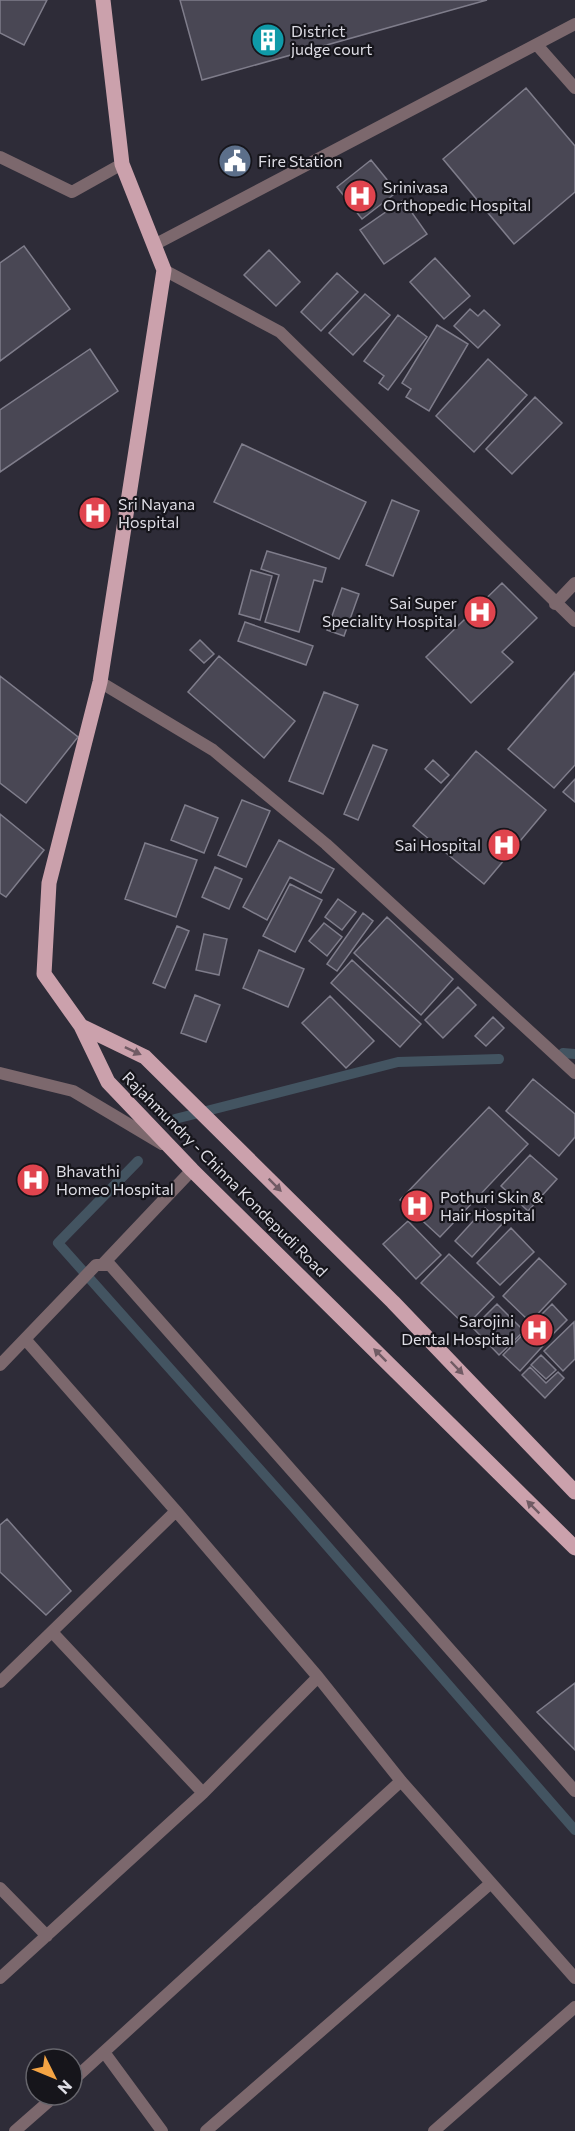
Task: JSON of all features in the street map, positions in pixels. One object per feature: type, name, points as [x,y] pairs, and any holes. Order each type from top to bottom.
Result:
[{"type":"main road","points":[[103,0],[122,164],[164,270]]},
{"type":"main road","name":"Rajahmundry - Chinna Kondepudi Road","points":[[164,270],[100,682],[49,883],[44,974],[81,1026],[108,1082],[192,1170],[575,1548]]},
{"type":"main road","points":[[81,1026],[145,1057],[393,1302],[575,1491]]},
{"type":"street","points":[[154,246],[575,24]]},
{"type":"street","points":[[537,45],[575,88]]},
{"type":"street","points":[[0,157],[72,192],[122,164]]},
{"type":"street","points":[[164,270],[280,332],[555,604],[575,621]]},
{"type":"street","points":[[555,604],[575,583]]},
{"type":"street","points":[[100,682],[213,750],[326,844],[575,1073]]},
{"type":"street","points":[[0,1073],[73,1091],[170,1148]]},
{"type":"street","points":[[102,1265],[192,1170]]},
{"type":"street","points":[[0,1365],[96,1265],[110,1264],[123,1276],[575,1791]]},
{"type":"street","points":[[25,1339],[318,1677],[400,1781],[575,1978]]},
{"type":"street","points":[[0,1682],[176,1511]]},
{"type":"street","points":[[52,1632],[203,1793]]},
{"type":"street","points":[[0,1978],[203,1793],[318,1677]]},
{"type":"street","points":[[84,2070],[400,1781]]},
{"type":"street","points":[[206,2131],[491,1882]]},
{"type":"street","points":[[0,1888],[47,1936]]},
{"type":"street","points":[[434,2131],[575,2007]]},
{"type":"street","points":[[104,2052],[162,2131]]},
{"type":"street","points":[[15,2131],[42,2107]]},
{"type":"building","points":[[0,0],[47,0],[24,45],[0,33]]},
{"type":"building","name":"District judge court","points":[[180,0],[487,0],[202,80]]},
{"type":"building","points":[[526,88],[575,146],[575,192],[514,244],[443,159]]},
{"type":"building","points":[[371,160],[397,192],[362,219],[337,187]]},
{"type":"building","points":[[403,200],[427,234],[384,264],[360,230]]},
{"type":"building","points":[[24,246],[70,309],[0,361],[0,263]]},
{"type":"building","points":[[269,250],[300,282],[276,306],[244,275]]},
{"type":"building","points":[[435,258],[470,296],[444,319],[410,282]]},
{"type":"building","points":[[337,273],[358,292],[321,331],[301,312]]},
{"type":"building","points":[[365,294],[390,315],[353,355],[329,333]]},
{"type":"building","points":[[470,309],[478,316],[484,310],[500,325],[478,348],[454,326]]},
{"type":"building","points":[[398,315],[427,337],[388,390],[379,383],[384,376],[364,361]]},
{"type":"building","points":[[437,325],[468,344],[429,411],[406,397],[411,389],[402,383]]},
{"type":"building","points":[[90,349],[118,391],[0,472],[0,410]]},
{"type":"building","points":[[488,359],[527,395],[474,452],[436,416]]},
{"type":"building","points":[[535,397],[562,423],[512,474],[486,449]]},
{"type":"building","points":[[242,444],[366,502],[339,559],[214,502]]},
{"type":"building","points":[[392,500],[419,511],[393,576],[366,565]]},
{"type":"building","points":[[267,551],[326,568],[322,582],[314,580],[299,632],[265,622],[279,575],[261,569]]},
{"type":"building","points":[[251,570],[272,576],[260,620],[239,614]]},
{"type":"building","points":[[502,583],[537,618],[502,652],[513,662],[471,703],[426,657]]},
{"type":"building","points":[[342,588],[359,594],[344,636],[327,630]]},
{"type":"building","points":[[245,622],[313,646],[306,665],[238,641]]},
{"type":"building","points":[[200,640],[214,654],[204,663],[190,650]]},
{"type":"building","points":[[219,656],[295,721],[264,758],[188,692]]},
{"type":"building","points":[[575,672],[575,765],[554,788],[508,749]]},
{"type":"building","points":[[0,676],[78,737],[26,803],[0,783]]},
{"type":"building","points":[[324,692],[358,705],[323,794],[289,781]]},
{"type":"building","points":[[373,745],[387,750],[358,820],[344,814]]},
{"type":"building","points":[[476,751],[546,810],[484,884],[413,826]]},
{"type":"building","points":[[433,760],[449,775],[441,783],[425,769]]},
{"type":"building","points":[[575,779],[575,802],[563,792]]},
{"type":"building","points":[[242,800],[270,811],[246,867],[218,855]]},
{"type":"building","points":[[185,805],[218,818],[204,853],[171,840]]},
{"type":"building","points":[[0,814],[44,850],[6,897],[0,893]]},
{"type":"building","points":[[279,840],[334,869],[321,893],[290,877],[267,920],[243,907]]},
{"type":"building","points":[[145,843],[197,860],[176,917],[125,899]]},
{"type":"building","points":[[215,867],[242,879],[229,909],[202,897]]},
{"type":"building","points":[[290,884],[322,900],[295,952],[263,936]]},
{"type":"building","points":[[338,899],[356,912],[342,930],[325,917]]},
{"type":"building","points":[[363,913],[373,921],[337,971],[327,964]]},
{"type":"building","points":[[387,917],[453,979],[421,1015],[354,953]]},
{"type":"building","points":[[324,923],[342,937],[327,956],[309,941]]},
{"type":"building","points":[[177,926],[189,931],[165,988],[153,983]]},
{"type":"building","points":[[204,934],[227,939],[219,975],[196,970]]},
{"type":"building","points":[[259,950],[304,969],[288,1007],[243,988]]},
{"type":"building","points":[[352,960],[421,1024],[400,1047],[331,983]]},
{"type":"building","points":[[458,987],[476,1005],[443,1038],[425,1020]]},
{"type":"building","points":[[195,995],[220,1005],[206,1042],[181,1033]]},
{"type":"building","points":[[330,996],[374,1041],[346,1068],[302,1023]]},
{"type":"building","points":[[493,1017],[504,1028],[486,1046],[475,1036]]},
{"type":"building","points":[[533,1079],[575,1114],[575,1137],[559,1156],[506,1111]]},
{"type":"building","points":[[489,1107],[528,1144],[440,1237],[400,1200]]},
{"type":"building","points":[[530,1155],[557,1179],[528,1211],[501,1186]]},
{"type":"building","points":[[485,1208],[503,1223],[472,1257],[455,1241]]},
{"type":"building","points":[[408,1221],[441,1255],[416,1279],[383,1244]]},
{"type":"building","points":[[511,1228],[534,1252],[500,1285],[477,1263]]},
{"type":"building","points":[[449,1254],[494,1297],[466,1326],[421,1283]]},
{"type":"building","points":[[539,1258],[566,1284],[530,1322],[503,1296]]},
{"type":"building","points":[[497,1304],[524,1331],[499,1355],[473,1328]]},
{"type":"building","points":[[552,1304],[567,1320],[553,1334],[538,1318]]},
{"type":"building","points":[[535,1322],[551,1337],[520,1371],[503,1355]]},
{"type":"building","points":[[574,1322],[575,1359],[563,1371],[544,1351]]},
{"type":"building","points":[[541,1355],[556,1370],[546,1379],[531,1365]]},
{"type":"building","points":[[530,1367],[546,1383],[558,1372],[564,1378],[545,1398],[522,1375]]},
{"type":"building","points":[[7,1519],[71,1591],[46,1615],[0,1572],[0,1525]]},
{"type":"building","points":[[575,1683],[575,1750],[537,1712]]},
{"type":"waterway","points":[[563,1053],[575,1054]]},
{"type":"waterway","points":[[175,1119],[398,1062],[499,1059]]},
{"type":"waterway","points":[[138,1161],[58,1243],[295,1509],[575,1830]]},
{"type":"place","name":"District judge court","points":[[268,40]]},
{"type":"place","name":"Fire Station","points":[[235,161]]},
{"type":"place","name":"Srinivasa Orthopedic Hospital","points":[[360,196]]},
{"type":"place","name":"Sri Nayana Hospital","points":[[95,513]]},
{"type":"place","name":"Sai Super Speciality Hospital","points":[[480,612]]},
{"type":"place","name":"Sai Hospital","points":[[504,845]]},
{"type":"place","name":"Bhavathi Homeo Hospital","points":[[33,1180]]},
{"type":"place","name":"Pothuri Skin & Hair Hospital","points":[[417,1206]]},
{"type":"place","name":"Sarojini Dental Hospital","points":[[537,1330]]}]
